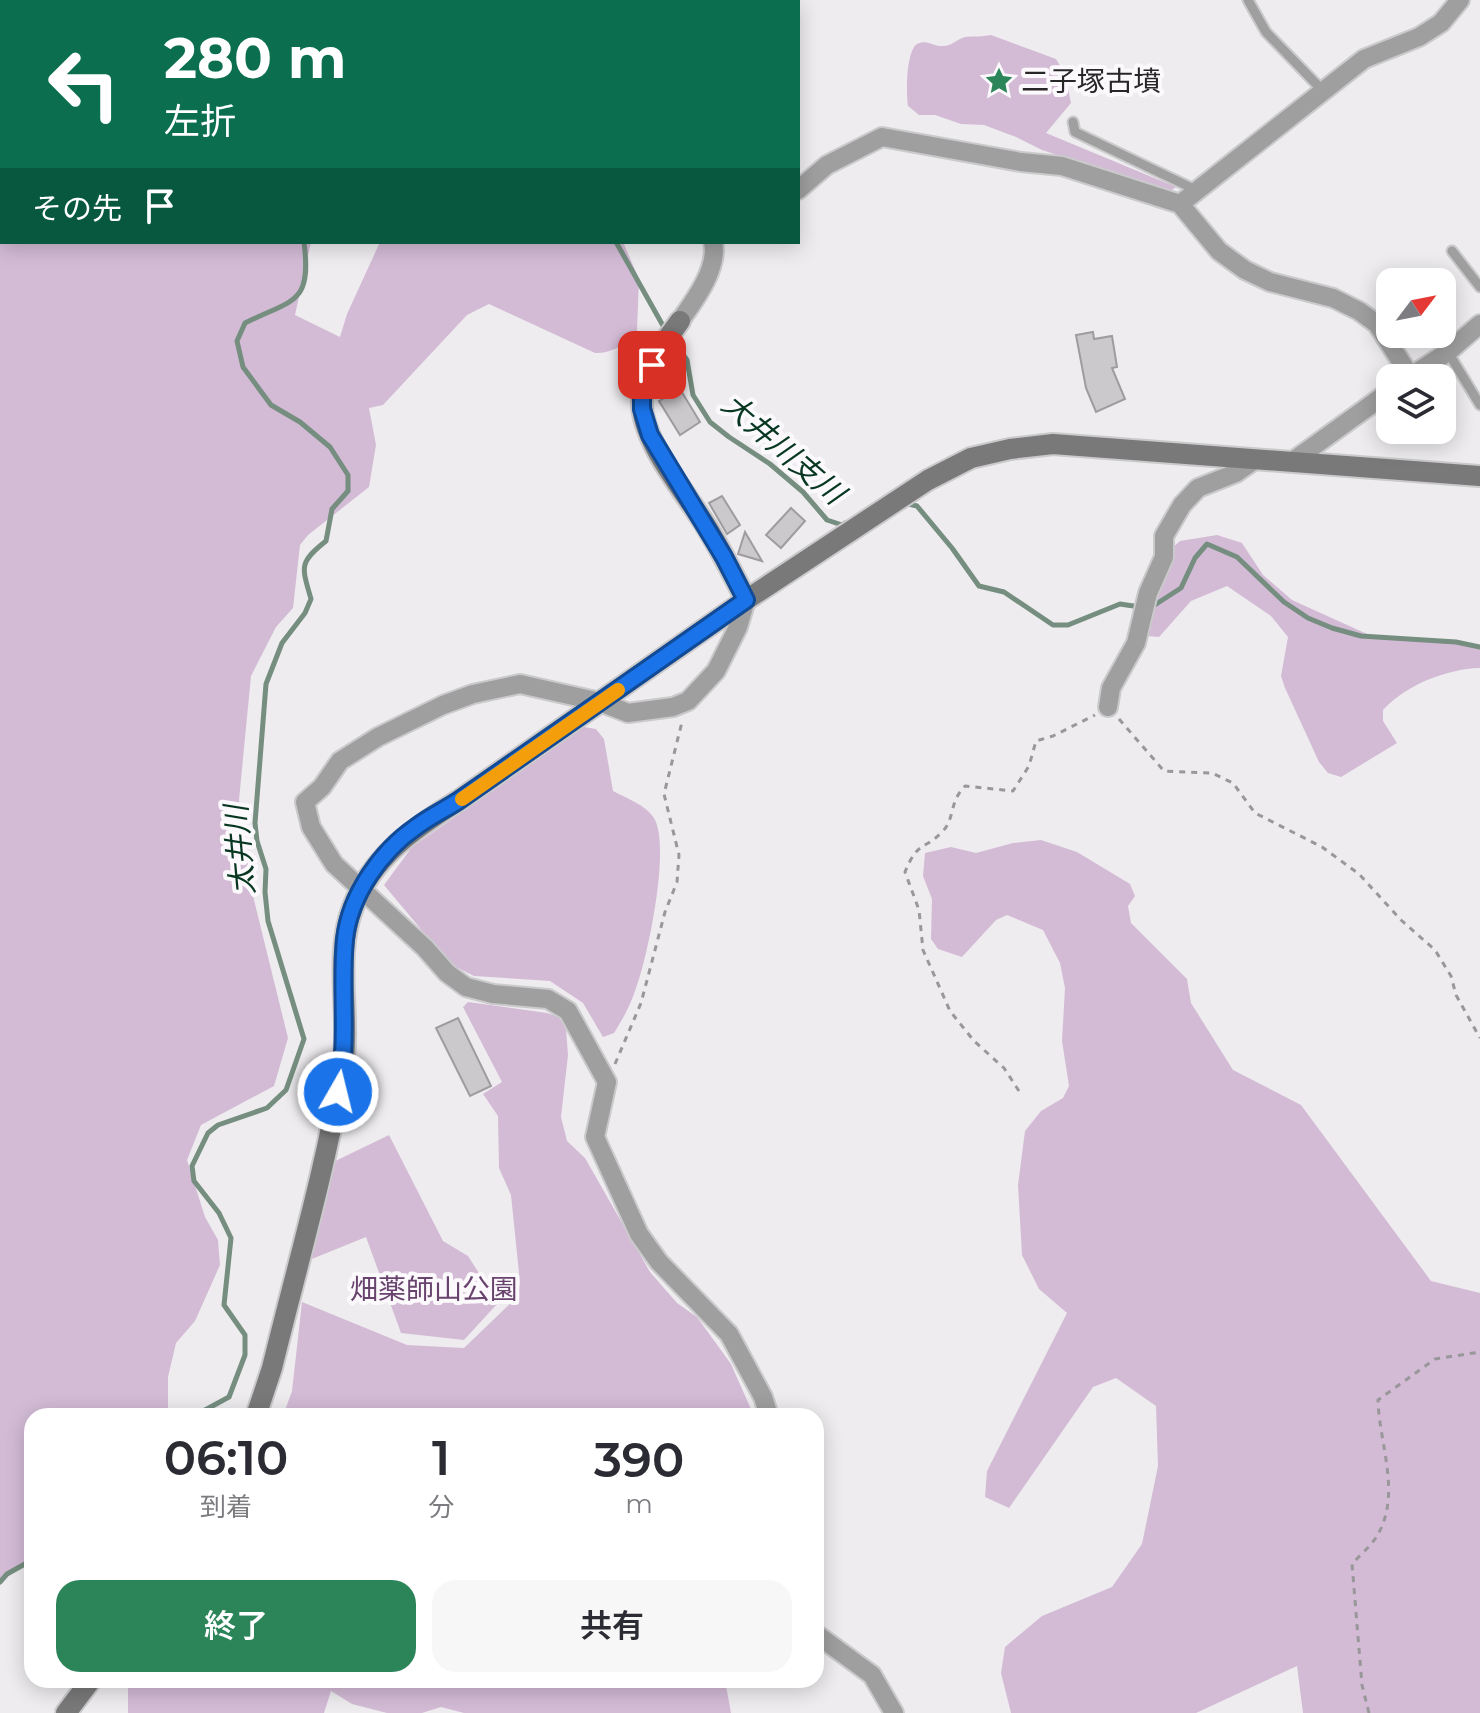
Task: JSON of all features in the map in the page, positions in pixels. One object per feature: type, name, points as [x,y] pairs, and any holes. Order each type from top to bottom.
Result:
[{"type":"street","points":[[1180,204],[1364,59],[1419,37],[1441,23],[1460,0]]},
{"type":"street","points":[[800,188],[827,165],[882,137],[1021,162],[1062,166],[1180,204],[1219,251],[1245,270],[1270,282],[1333,298],[1377,324],[1401,364]]},
{"type":"street","points":[[718,244],[698,293],[664,342],[642,394],[642,409],[658,452],[707,528],[746,600],[738,627],[716,671],[688,701],[673,707],[628,713],[600,702],[520,684],[473,694],[378,737],[340,761],[322,787],[305,802],[311,827],[334,864],[425,948],[447,973],[466,987],[493,994],[548,999],[568,1011],[607,1082],[595,1137],[639,1234],[659,1262],[729,1334],[766,1408]]},
{"type":"street","points":[[1429,364],[1480,324]]},
{"type":"street","points":[[1293,461],[1376,401]]},
{"type":"street","points":[[259,1408],[272,1368],[343,1068],[345,938],[352,908],[385,855],[415,828],[818,551],[928,480],[971,458],[1053,444],[1480,476]]},
{"type":"street","points":[[1108,707],[1111,688],[1136,643],[1148,593],[1164,557],[1164,536],[1182,505],[1198,488],[1236,473],[1256,459]]},
{"type":"street","points":[[824,1640],[872,1675],[894,1713]]},
{"type":"street","points":[[66,1713],[85,1688]]},
{"type":"lane","points":[[1248,0],[1266,32],[1324,92]]},
{"type":"lane","points":[[1073,122],[1075,132],[1198,190]]},
{"type":"lane","points":[[1452,251],[1480,287]]},
{"type":"lane","points":[[1448,352],[1480,405]]},
{"type":"path","points":[[607,1082],[641,1003],[665,912],[677,882],[679,855],[664,794],[688,701]]},
{"type":"path","points":[[1019,1091],[1004,1068],[974,1041],[950,1011],[923,950],[919,910],[905,872],[913,852],[945,830],[955,796],[965,786],[1013,791],[1029,766],[1036,741],[1053,736],[1108,707],[1164,771],[1212,773],[1233,783],[1255,813],[1322,847],[1359,874],[1401,920],[1435,950],[1451,976],[1456,995],[1480,1038]]},
{"type":"path","points":[[1369,1713],[1362,1685],[1352,1564],[1377,1537],[1387,1513],[1389,1490],[1378,1400],[1435,1359],[1480,1352]]},
{"type":"green space","points":[[991,35],[1056,59],[1065,74],[1071,103],[1046,133],[1176,187],[1169,192],[1042,150],[984,125],[961,124],[935,115],[919,115],[908,106],[909,64],[917,44],[923,42],[945,46],[965,37]]},
{"type":"green space","points":[[0,244],[311,244],[295,315],[340,337],[347,314],[379,244],[624,244],[639,279],[637,331],[613,350],[595,353],[489,304],[467,315],[383,405],[369,408],[376,445],[369,487],[308,535],[300,545],[293,608],[276,627],[251,676],[239,800],[254,900],[288,1038],[274,1086],[201,1125],[187,1160],[205,1217],[218,1240],[220,1265],[195,1321],[176,1343],[168,1377],[168,1408],[24,1408],[24,1562],[0,1579]]},
{"type":"green space","points":[[1217,535],[1242,543],[1263,575],[1292,600],[1378,639],[1456,640],[1480,648],[1480,668],[1440,675],[1403,693],[1383,710],[1383,721],[1397,743],[1341,777],[1328,773],[1319,762],[1285,688],[1281,676],[1288,637],[1271,616],[1227,586],[1191,601],[1159,637],[1147,636],[1161,558],[1180,541]]},
{"type":"green space","points":[[584,727],[596,729],[604,739],[613,791],[650,813],[659,832],[656,902],[641,973],[621,1022],[614,1033],[603,1037],[583,1003],[550,981],[474,976],[450,964],[384,885],[412,847]]},
{"type":"green space","points":[[1041,840],[1077,852],[1130,884],[1135,896],[1128,906],[1131,923],[1187,979],[1191,1003],[1233,1070],[1301,1105],[1431,1281],[1480,1293],[1480,1713],[1303,1713],[1297,1666],[1196,1713],[1011,1713],[1001,1673],[1005,1647],[1042,1616],[1112,1587],[1142,1544],[1158,1466],[1156,1406],[1116,1378],[1093,1387],[1009,1508],[985,1497],[987,1471],[1067,1313],[1039,1289],[1022,1255],[1018,1185],[1025,1131],[1041,1111],[1063,1098],[1069,1086],[1062,1041],[1065,988],[1060,963],[1043,930],[1007,915],[996,920],[962,957],[938,949],[931,939],[932,899],[923,876],[925,853],[951,847],[976,853],[1013,843]]},
{"type":"green space","points":[[468,1002],[559,1017],[566,1029],[568,1055],[561,1117],[567,1141],[585,1158],[650,1272],[677,1303],[697,1317],[731,1364],[750,1408],[286,1408],[292,1391],[302,1302],[407,1345],[464,1348],[517,1297],[520,1283],[511,1195],[499,1168],[498,1116],[483,1094],[502,1082],[463,1007]]},
{"type":"green space","name":"畑薬師山公園","points":[[389,1135],[443,1241],[468,1256],[498,1303],[464,1340],[401,1333],[366,1237],[302,1263],[325,1166]]},
{"type":"green space","points":[[128,1688],[726,1688],[731,1713],[464,1713],[441,1707],[422,1713],[387,1713],[352,1704],[331,1691],[324,1713],[128,1713]]},
{"type":"building","points":[[1093,332],[1094,339],[1112,336],[1117,367],[1112,368],[1125,399],[1096,412],[1086,388],[1076,335]]},
{"type":"building","points":[[680,389],[700,422],[680,435],[659,401]]},
{"type":"building","points":[[722,496],[740,525],[727,534],[709,503]]},
{"type":"building","points":[[791,508],[805,521],[781,548],[766,535]]},
{"type":"building","points":[[745,532],[762,561],[738,554]]},
{"type":"building","points":[[458,1018],[491,1086],[470,1096],[436,1028]]},
{"type":"waterway","name":"太井川","points":[[209,1408],[229,1397],[245,1355],[245,1335],[224,1305],[231,1238],[219,1213],[194,1181],[192,1166],[208,1133],[218,1125],[267,1108],[286,1090],[304,1039],[268,921],[266,869],[255,823],[266,684],[282,643],[305,613],[311,599],[305,566],[311,555],[326,541],[332,509],[348,491],[348,475],[330,447],[300,422],[271,405],[243,367],[237,341],[245,323],[287,303],[302,289],[306,263],[304,244]]},
{"type":"waterway","name":"大井川支川","points":[[617,244],[666,331]]},
{"type":"waterway","name":"大井川支川","points":[[672,339],[687,360],[693,395],[710,422],[770,464],[803,492],[827,520],[842,525],[845,523]]},
{"type":"waterway","name":"大井川支川","points":[[904,503],[917,506],[979,586],[1004,592],[1053,625],[1068,625],[1120,604],[1140,607]]},
{"type":"waterway","name":"大井川支川","points":[[1150,608],[1181,588],[1195,558],[1207,544],[1237,557],[1284,602],[1308,618],[1332,628],[1361,636],[1456,642],[1480,647]]},
{"type":"waterway","name":"太井川","points":[[0,1582],[24,1564]]},
{"type":"slow traffic","points":[[462,799],[618,690]]},
{"type":"place","name":"二子塚古墳","points":[[999,81]]},
{"type":"route","points":[[338,1092],[343,1068],[345,938],[352,908],[385,855],[415,828],[746,600],[724,557],[650,435],[642,409],[642,394],[652,365]]}]
